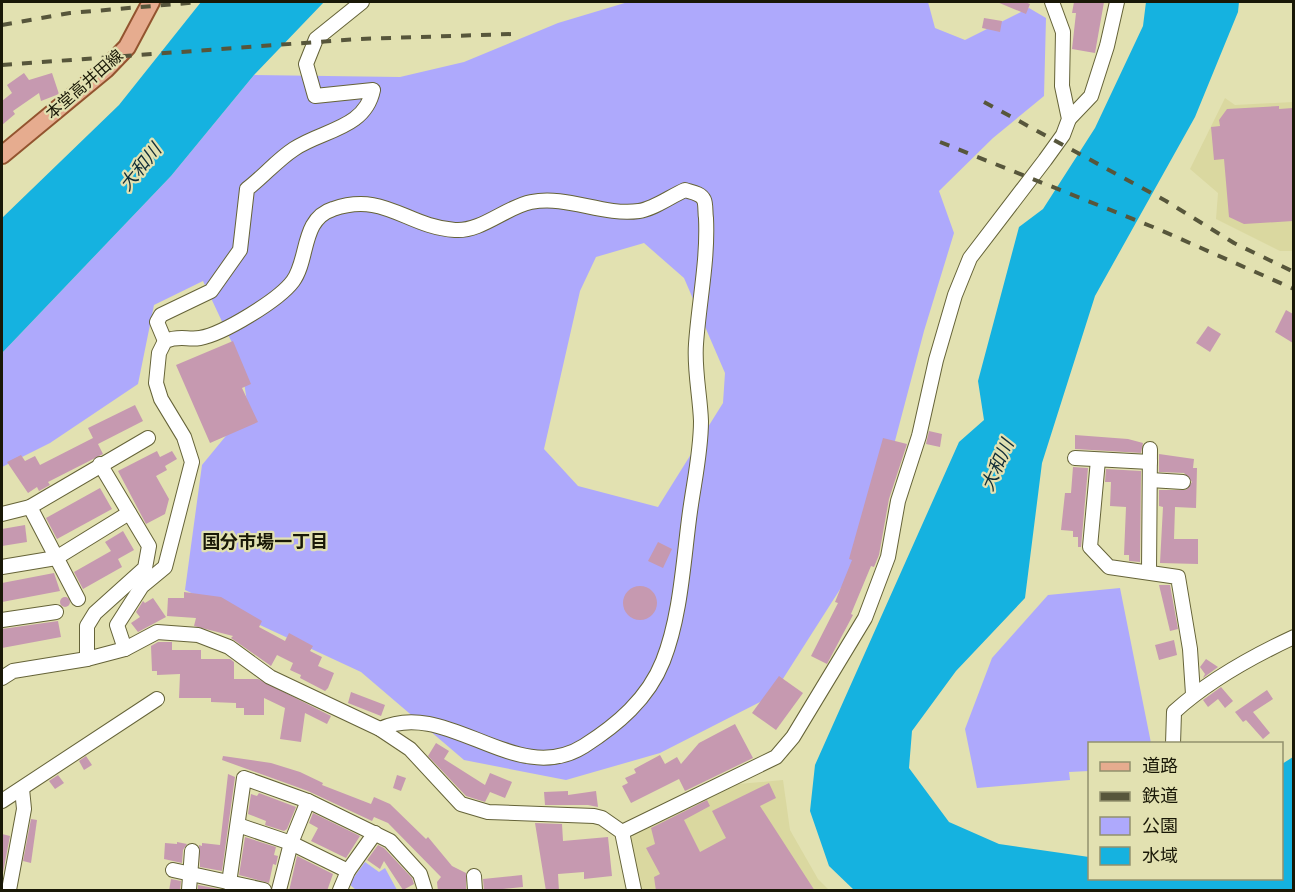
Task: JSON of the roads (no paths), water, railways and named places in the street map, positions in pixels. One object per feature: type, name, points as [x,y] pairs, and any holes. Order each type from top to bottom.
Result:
[{"type":"main road","name":"本堂高井田線","points":[[2,154],[106,69],[127,46],[151,2]]},
{"type":"street","points":[[165,340],[157,322],[161,315],[211,291],[240,250],[248,189],[294,149],[349,124],[366,109],[373,90],[315,96],[306,64],[316,39],[362,2]]},
{"type":"street","points":[[1052,2],[1063,32],[1062,86],[1069,119]]},
{"type":"street","points":[[622,832],[776,757],[793,737],[865,618],[888,557],[898,501],[919,436],[936,360],[955,295],[970,258],[1046,160],[1063,135],[1069,119],[1091,96],[1107,46],[1117,2]]},
{"type":"street","points":[[125,649],[117,626],[142,586],[165,567],[192,462],[184,437],[161,399],[156,383],[159,353],[165,340],[178,336],[198,338],[225,330],[274,297],[293,281],[317,218],[330,209],[359,202],[385,207],[433,227],[458,231],[531,202],[563,201],[606,212],[641,211],[685,190],[699,195],[705,200],[707,245],[696,345],[701,422],[698,461],[673,624],[663,660],[648,691],[631,710],[583,747],[558,756],[518,756],[443,728],[410,721],[393,723],[380,729]]},
{"type":"street","points":[[2,514],[30,507],[148,438]]},
{"type":"street","points":[[1075,458],[1098,460],[1150,456],[1149,572]]},
{"type":"street","points":[[1098,460],[1090,547],[1109,567],[1178,577],[1190,649],[1193,694]]},
{"type":"street","points":[[87,659],[87,626],[95,613],[145,568],[149,546],[100,464]]},
{"type":"street","points":[[1150,480],[1183,482]]},
{"type":"street","points":[[30,507],[78,599]]},
{"type":"street","points":[[2,567],[57,558],[129,513]]},
{"type":"street","points":[[2,620],[56,612]]},
{"type":"street","points":[[2,678],[13,671],[87,659],[125,649],[157,632],[198,635],[229,647],[270,677],[380,729],[410,749],[461,804],[488,812],[602,818],[622,832],[634,891]]},
{"type":"street","points":[[1173,742],[1174,712],[1193,694],[1257,654],[1293,637]]},
{"type":"street","points":[[2,801],[157,699]]},
{"type":"street","points":[[229,883],[244,778],[308,801],[390,841],[420,874],[425,891]]},
{"type":"street","points":[[9,891],[24,809],[22,789]]},
{"type":"street","points":[[279,891],[291,843],[308,801]]},
{"type":"street","points":[[238,825],[291,843],[348,871]]},
{"type":"street","points":[[340,891],[348,871],[375,833]]},
{"type":"street","points":[[189,891],[192,851]]},
{"type":"street","points":[[173,870],[264,891]]},
{"type":"street","points":[[474,876],[475,891]]},
{"type":"water","name":"大和川","points":[[201,2],[324,2],[254,75],[171,176],[2,353],[2,218],[119,105]]},
{"type":"water","name":"大和川","points":[[1146,2],[1239,2],[1238,12],[1195,117],[1095,296],[1042,463],[1025,598],[956,671],[912,731],[909,768],[949,822],[999,844],[1088,857],[1088,880],[1283,880],[1283,763],[1293,757],[1293,890],[854,890],[829,866],[810,811],[815,765],[959,442],[984,420],[978,381],[1019,227],[1043,209],[1095,128],[1143,26]]},
{"type":"railway","points":[[2,25],[70,13],[200,2]]},
{"type":"railway","points":[[2,65],[358,39],[512,34]]},
{"type":"railway","points":[[984,102],[1166,201],[1234,243],[1294,272]]},
{"type":"railway","points":[[940,142],[1158,229],[1294,289]]},
{"type":"district","name":"国分市場一丁目","points":[[265,541]]}]
